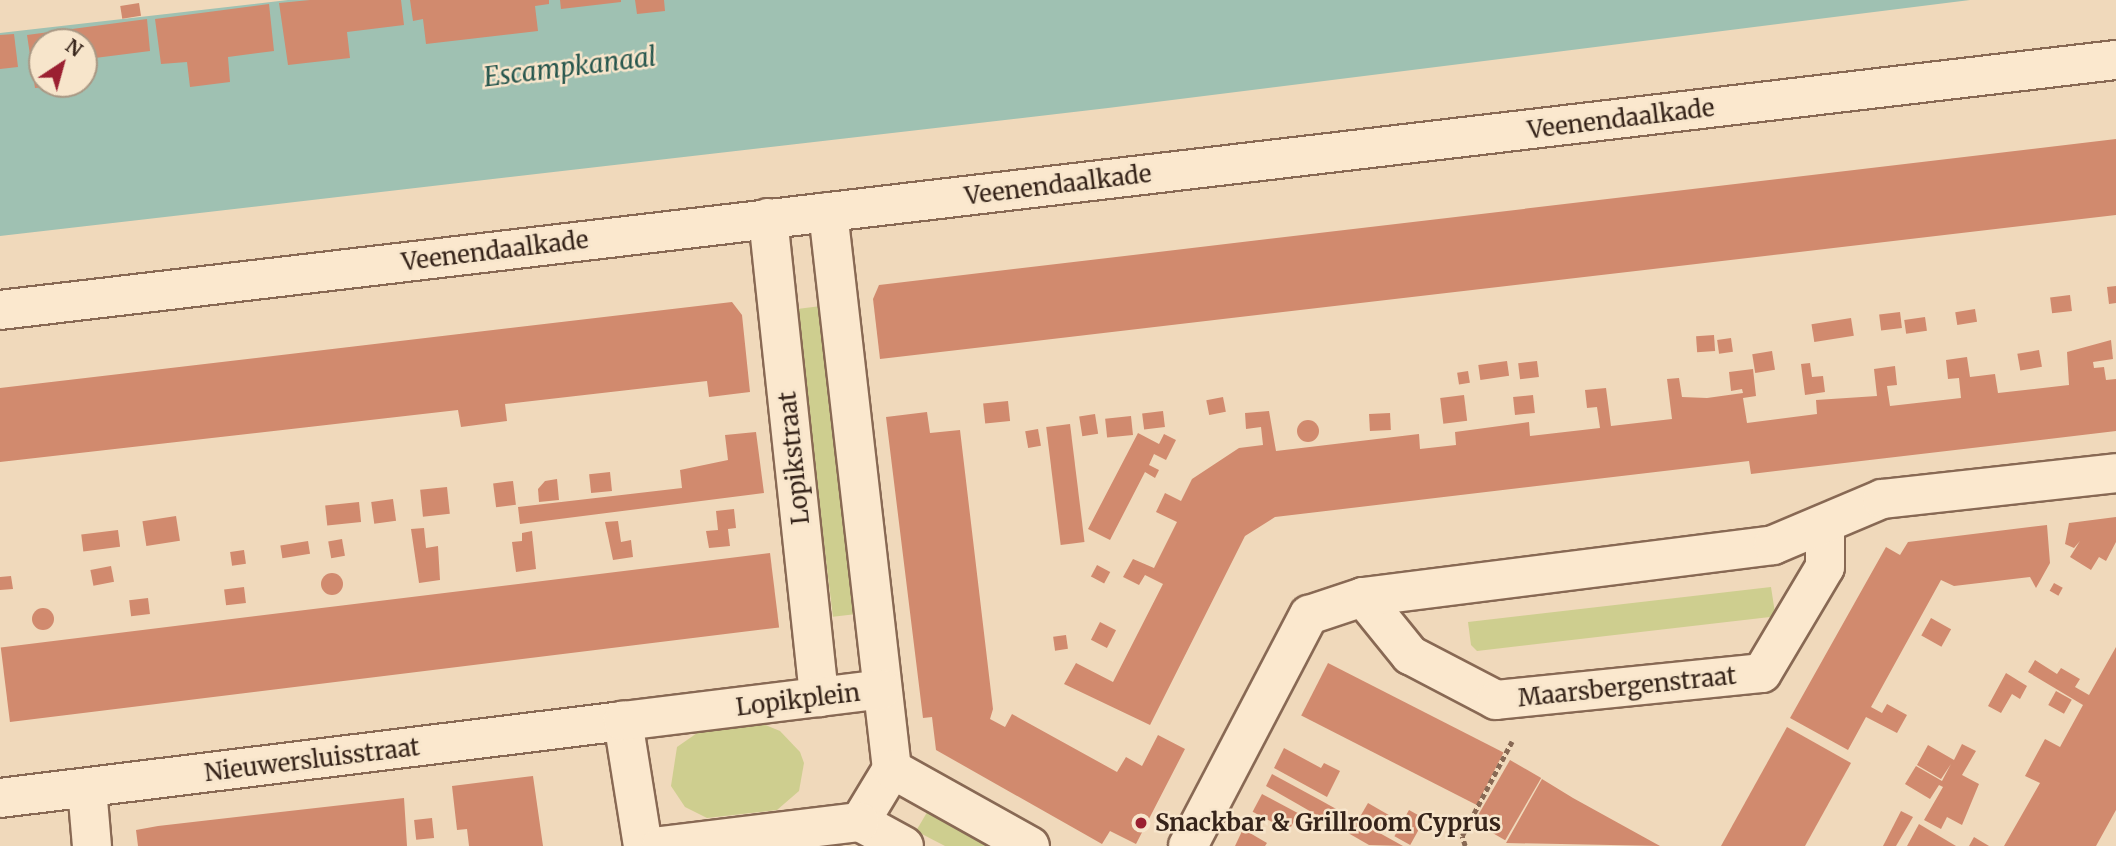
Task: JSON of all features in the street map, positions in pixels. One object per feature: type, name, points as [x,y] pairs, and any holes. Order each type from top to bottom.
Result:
[{"type":"street","name":"Veenendaalkade","points":[[0,310],[2116,60]]},
{"type":"street","points":[[828,212],[882,689]]},
{"type":"street","name":"Lopikstraat","points":[[768,218],[819,697]]},
{"type":"street","points":[[1188,846],[1309,615],[1363,597],[1773,545],[1882,499],[2116,473]]},
{"type":"street","name":"Maarsbergenstraat","points":[[1363,597],[1410,655],[1496,699],[1762,673],[1825,568],[1825,524]]},
{"type":"street","name":"Lopikplein","points":[[623,721],[882,689],[892,769]]},
{"type":"street","points":[[623,721],[643,846]]},
{"type":"street","name":"Nieuwersluisstraat","points":[[0,798],[623,721]]},
{"type":"street","points":[[860,822],[892,769],[1030,846]]},
{"type":"street","points":[[87,788],[92,846]]},
{"type":"street","points":[[661,846],[860,822],[904,846]]},
{"type":"path","points":[[1465,846],[1462,836],[1512,744],[1514,698]]},
{"type":"green space","points":[[821,306],[859,614],[833,617],[795,309]]},
{"type":"green space","points":[[1771,587],[1775,613],[1770,617],[1477,651],[1471,645],[1468,622]]},
{"type":"green space","points":[[763,724],[780,731],[800,752],[804,763],[799,791],[777,810],[707,818],[685,807],[671,786],[677,747],[700,731]]},
{"type":"green space","points":[[929,809],[996,846],[945,846],[916,831]]},
{"type":"water","name":"Escampkanaal","points":[[288,0],[1970,0],[1108,108],[0,236],[0,33],[28,30],[28,98],[98,98],[98,28],[44,28]]},
{"type":"building","points":[[310,0],[401,0],[404,25],[347,32],[350,58],[288,65],[279,3]]},
{"type":"building","points":[[410,0],[549,0],[549,4],[535,6],[538,31],[426,44],[423,19],[413,21]]},
{"type":"building","points":[[560,0],[621,0],[621,2],[561,9]]},
{"type":"building","points":[[635,0],[664,0],[665,11],[637,14]]},
{"type":"building","points":[[139,3],[141,16],[122,19],[120,6]]},
{"type":"building","points":[[269,4],[274,51],[228,57],[230,82],[190,87],[187,62],[161,64],[155,19]]},
{"type":"building","points":[[147,19],[150,51],[98,58],[98,28],[80,28]]},
{"type":"building","points":[[14,34],[18,67],[0,69],[0,35]]},
{"type":"building","points":[[2116,139],[2116,215],[880,359],[873,299],[879,285]]},
{"type":"building","points":[[2116,286],[2116,303],[2109,304],[2107,287]]},
{"type":"building","points":[[2070,295],[2072,311],[2052,313],[2050,297]]},
{"type":"building","points":[[732,302],[742,315],[750,392],[709,397],[707,381],[505,404],[507,421],[461,427],[458,410],[0,462],[0,388]]},
{"type":"building","points":[[1975,309],[1977,322],[1957,325],[1955,312]]},
{"type":"building","points":[[1900,312],[1902,328],[1881,330],[1879,315]]},
{"type":"building","points":[[1925,317],[1927,331],[1906,334],[1904,320]]},
{"type":"building","points":[[1851,318],[1854,336],[1814,342],[1811,324]]},
{"type":"building","points":[[1714,335],[1715,351],[1697,352],[1696,336]]},
{"type":"building","points":[[1731,338],[1733,352],[1719,354],[1717,340]]},
{"type":"building","points":[[2111,340],[2113,359],[2093,362],[2094,368],[2104,367],[2106,380],[2116,379],[2116,431],[1751,474],[1749,461],[1275,517],[1245,536],[1150,725],[1064,684],[1076,663],[1113,682],[1163,584],[1145,575],[1139,585],[1123,577],[1133,559],[1154,568],[1177,522],[1156,512],[1165,493],[1181,501],[1192,479],[1239,448],[1263,445],[1261,427],[1246,429],[1245,413],[1269,411],[1276,451],[1419,434],[1420,449],[1456,445],[1455,432],[1529,422],[1530,436],[1600,428],[1597,407],[1587,408],[1585,390],[1606,388],[1611,426],[1672,419],[1667,379],[1679,378],[1682,397],[1707,398],[1743,393],[1742,389],[1731,391],[1729,372],[1753,369],[1756,396],[1743,398],[1747,423],[1817,414],[1816,400],[1877,396],[1874,369],[1895,366],[1897,385],[1887,386],[1890,406],[1961,398],[1959,378],[1948,379],[1946,360],[1967,357],[1970,377],[1995,374],[1998,393],[2069,385],[2067,352]]},
{"type":"building","points":[[2039,350],[2042,367],[2020,371],[2017,354]]},
{"type":"building","points":[[1772,351],[1775,370],[1755,373],[1752,354]]},
{"type":"building","points":[[1507,361],[1509,376],[1480,380],[1478,365]]},
{"type":"building","points":[[1537,361],[1539,377],[1520,379],[1518,363]]},
{"type":"building","points":[[1810,363],[1812,377],[1823,376],[1825,392],[1805,395],[1801,364]]},
{"type":"building","points":[[1468,371],[1470,383],[1459,385],[1457,373]]},
{"type":"building","points":[[1464,395],[1467,421],[1443,424],[1440,398]]},
{"type":"building","points":[[1533,395],[1535,413],[1515,415],[1513,397]]},
{"type":"building","points":[[1223,397],[1226,412],[1209,415],[1206,400]]},
{"type":"building","points":[[1008,401],[1010,421],[985,424],[983,404]]},
{"type":"building","points":[[1163,411],[1165,427],[1144,429],[1142,414]]},
{"type":"building","points":[[927,412],[930,433],[960,430],[993,709],[990,719],[1005,727],[1012,714],[1117,772],[1126,757],[1142,766],[1158,735],[1185,749],[1136,844],[1110,831],[1102,844],[936,750],[932,717],[923,718],[886,417]]},
{"type":"building","points":[[1390,413],[1391,430],[1370,431],[1369,414]]},
{"type":"building","points":[[1095,414],[1098,434],[1082,436],[1079,417]]},
{"type":"building","points":[[1131,416],[1133,435],[1107,438],[1105,419]]},
{"type":"building","points":[[1308,420],[1316,423],[1319,431],[1316,439],[1308,442],[1300,439],[1297,431],[1300,423]]},
{"type":"building","points":[[1070,424],[1085,542],[1061,545],[1046,427]]},
{"type":"building","points":[[1038,429],[1041,446],[1028,448],[1025,431]]},
{"type":"building","points":[[756,432],[764,493],[520,524],[518,507],[682,488],[680,470],[728,460],[725,435]]},
{"type":"building","points":[[1138,433],[1159,444],[1164,434],[1176,440],[1166,460],[1154,454],[1149,465],[1159,470],[1155,478],[1145,472],[1110,540],[1088,529]]},
{"type":"building","points":[[610,472],[612,491],[591,493],[589,474]]},
{"type":"building","points":[[557,479],[559,500],[539,502],[538,489],[545,481]]},
{"type":"building","points":[[513,481],[516,505],[496,507],[493,483]]},
{"type":"building","points":[[447,487],[450,514],[423,517],[420,490]]},
{"type":"building","points":[[393,499],[396,521],[374,524],[371,502]]},
{"type":"building","points":[[359,502],[361,522],[327,525],[325,506]]},
{"type":"building","points":[[734,509],[736,528],[728,529],[730,546],[709,548],[706,531],[718,530],[716,511]]},
{"type":"building","points":[[176,516],[180,541],[146,546],[142,521]]},
{"type":"building","points":[[2116,517],[2116,542],[2106,561],[2099,557],[2091,570],[2070,557],[2080,541],[2074,548],[2065,544],[2069,523]]},
{"type":"building","points":[[618,521],[621,542],[631,540],[633,557],[613,560],[605,522]]},
{"type":"building","points":[[2047,525],[2050,563],[2036,588],[2030,577],[1954,586],[1941,580],[1871,707],[1882,713],[1887,704],[1907,715],[1897,733],[1866,717],[1848,750],[1790,718],[1886,547],[1900,555],[1908,542]]},
{"type":"building","points":[[424,528],[426,548],[438,546],[440,580],[419,583],[411,529]]},
{"type":"building","points":[[118,530],[120,547],[83,551],[81,535]]},
{"type":"building","points":[[532,531],[536,569],[516,572],[512,542],[522,541],[522,533]]},
{"type":"building","points":[[342,539],[345,556],[331,558],[328,541]]},
{"type":"building","points":[[308,541],[310,554],[282,558],[280,545]]},
{"type":"building","points":[[244,550],[246,564],[232,566],[230,552]]},
{"type":"building","points":[[770,553],[779,627],[10,722],[1,647]]},
{"type":"building","points":[[1097,565],[1110,572],[1104,584],[1091,576]]},
{"type":"building","points":[[111,566],[114,582],[93,586],[90,570]]},
{"type":"building","points":[[332,573],[340,576],[343,584],[340,592],[332,595],[324,592],[321,584],[324,576]]},
{"type":"building","points":[[11,576],[13,589],[0,590],[0,577]]},
{"type":"building","points":[[2054,583],[2063,588],[2058,596],[2050,591]]},
{"type":"building","points":[[244,587],[246,603],[226,605],[224,589]]},
{"type":"building","points":[[148,598],[150,614],[131,616],[129,600]]},
{"type":"building","points":[[43,608],[53,615],[54,619],[47,629],[43,630],[33,623],[32,619],[39,609]]},
{"type":"building","points":[[1931,618],[1951,629],[1941,647],[1921,635]]},
{"type":"building","points":[[1100,622],[1116,630],[1107,648],[1091,640]]},
{"type":"building","points":[[1066,635],[1068,649],[1055,651],[1053,637]]},
{"type":"building","points":[[2116,647],[2116,810],[2096,846],[2004,846],[2040,783],[2025,776],[2045,739],[2060,747],[2083,705],[2028,672],[2035,660],[2057,674],[2061,668],[2080,679],[2075,687],[2089,695]]},
{"type":"building","points":[[1328,663],[1504,752],[1477,805],[1301,716]]},
{"type":"building","points":[[2006,673],[2027,686],[2020,699],[2012,694],[2001,713],[1988,706]]},
{"type":"building","points":[[2056,691],[2072,700],[2064,714],[2048,705]]},
{"type":"building","points":[[1787,727],[1851,763],[1805,846],[1721,846]]},
{"type":"building","points":[[1962,744],[1976,751],[1962,775],[1979,784],[1962,825],[1947,817],[1941,829],[1924,820],[1943,787],[1939,785],[1930,799],[1905,784],[1916,766],[1942,781],[1951,764],[1941,779],[1917,765],[1928,745],[1954,760]]},
{"type":"building","points":[[1284,748],[1321,768],[1324,763],[1340,771],[1327,797],[1274,768]]},
{"type":"building","points":[[1510,760],[1541,778],[1505,840],[1474,822]]},
{"type":"building","points":[[1272,774],[1403,846],[1369,845],[1266,786]]},
{"type":"building","points":[[533,776],[543,846],[469,846],[467,829],[457,830],[452,786]]},
{"type":"building","points":[[1542,779],[1573,798],[1660,846],[1506,843]]},
{"type":"building","points":[[1262,794],[1298,813],[1289,831],[1253,812]]},
{"type":"building","points":[[404,798],[407,846],[138,846],[136,830],[158,826]]},
{"type":"building","points":[[1368,803],[1392,817],[1384,831],[1360,817]]},
{"type":"building","points":[[1409,810],[1425,819],[1410,845],[1394,836]]},
{"type":"building","points":[[1901,811],[1913,817],[1896,846],[1883,846]]},
{"type":"building","points":[[432,818],[434,838],[416,840],[414,820]]},
{"type":"building","points":[[1919,824],[1956,846],[1907,846]]},
{"type":"building","points":[[1243,829],[1267,843],[1265,846],[1235,846]]},
{"type":"building","points":[[1974,837],[1989,846],[1969,846]]},
{"type":"place","name":"Snackbar & Grillroom Cyprus","points":[[1141,823]]}]
